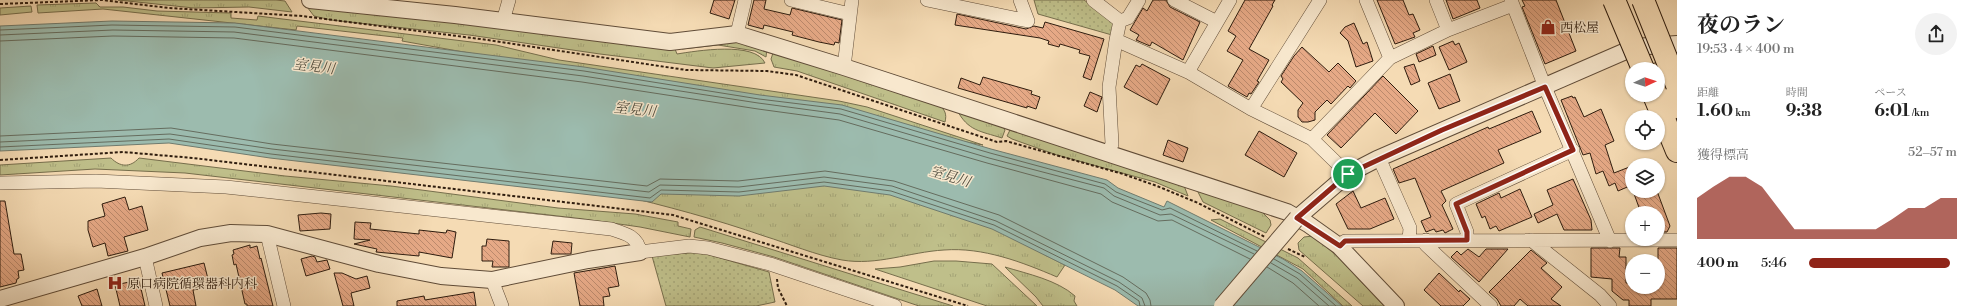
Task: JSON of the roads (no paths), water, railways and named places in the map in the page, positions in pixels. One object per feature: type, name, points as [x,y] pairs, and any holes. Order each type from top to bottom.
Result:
[{"type":"highway","points":[[1615,0],[1641,62]]},
{"type":"highway","points":[[1627,0],[1653,62]]},
{"type":"highway","points":[[1643,0],[1677,85]]},
{"type":"highway","points":[[1665,91],[1677,121]]},
{"type":"highway","points":[[1658,102],[1677,151]]},
{"type":"street","points":[[310,0],[503,21],[670,42],[737,34],[844,66],[1108,154],[1188,178],[1287,212],[1340,246],[1396,306]]},
{"type":"street","points":[[503,21],[509,0]]},
{"type":"street","points":[[737,34],[745,0]]},
{"type":"street","points":[[792,0],[850,14]]},
{"type":"street","points":[[844,66],[852,0]]},
{"type":"street","points":[[927,0],[1028,21],[1020,0]]},
{"type":"street","points":[[1093,0],[1120,21]]},
{"type":"street","points":[[1120,21],[1128,18],[1140,0]]},
{"type":"street","points":[[1188,72],[1230,0]]},
{"type":"street","points":[[1251,109],[1320,0]]},
{"type":"street","points":[[1366,0],[1390,58]]},
{"type":"street","points":[[1436,0],[1448,30]]},
{"type":"street","points":[[1615,0],[1641,62]]},
{"type":"street","points":[[1648,0],[1672,44],[1677,72]]},
{"type":"street","points":[[1178,1],[1217,22]]},
{"type":"street","points":[[1312,139],[1390,58],[1448,30],[1512,3],[1545,87],[1610,240]]},
{"type":"street","points":[[1108,154],[1112,144],[1109,87],[1120,21]]},
{"type":"street","points":[[1116,40],[1188,72],[1251,109],[1312,139],[1348,174]]},
{"type":"street","points":[[1222,306],[1297,218],[1348,174],[1379,158],[1635,47],[1672,44]]},
{"type":"street","points":[[1658,102],[1677,147]]},
{"type":"street","points":[[1467,240],[1467,232],[1456,204],[1573,150]]},
{"type":"street","points":[[1379,158],[1410,228],[1409,240]]},
{"type":"street","points":[[0,183],[96,181],[234,188],[611,229],[629,234],[639,244],[640,252]]},
{"type":"street","points":[[0,299],[145,257],[200,238],[231,233],[267,234],[380,264],[441,276],[492,280],[588,260],[640,252],[689,246],[708,248],[770,264],[894,306]]},
{"type":"street","points":[[267,234],[284,306]]},
{"type":"street","points":[[1426,240],[1426,245],[1491,306]]},
{"type":"street","points":[[1531,240],[1600,295],[1610,306]]},
{"type":"street","points":[[1340,246],[1345,241],[1677,240]]},
{"type":"street","points":[[145,257],[156,306]]},
{"type":"street","points":[[492,280],[502,306]]},
{"type":"water","name":"室見川","points":[[112,21],[235,23],[584,67],[760,95],[842,105],[991,149],[1107,180],[1118,188],[1164,207],[1167,201],[1283,259],[1302,271],[1342,306],[1138,306],[1115,290],[992,229],[890,195],[824,186],[739,196],[661,194],[652,202],[270,158],[169,143],[0,151],[0,26]]},
{"type":"place","name":"西松屋","points":[[1548,27]]},
{"type":"place","name":"原口病院循環器科内科","points":[[115,283]]}]
